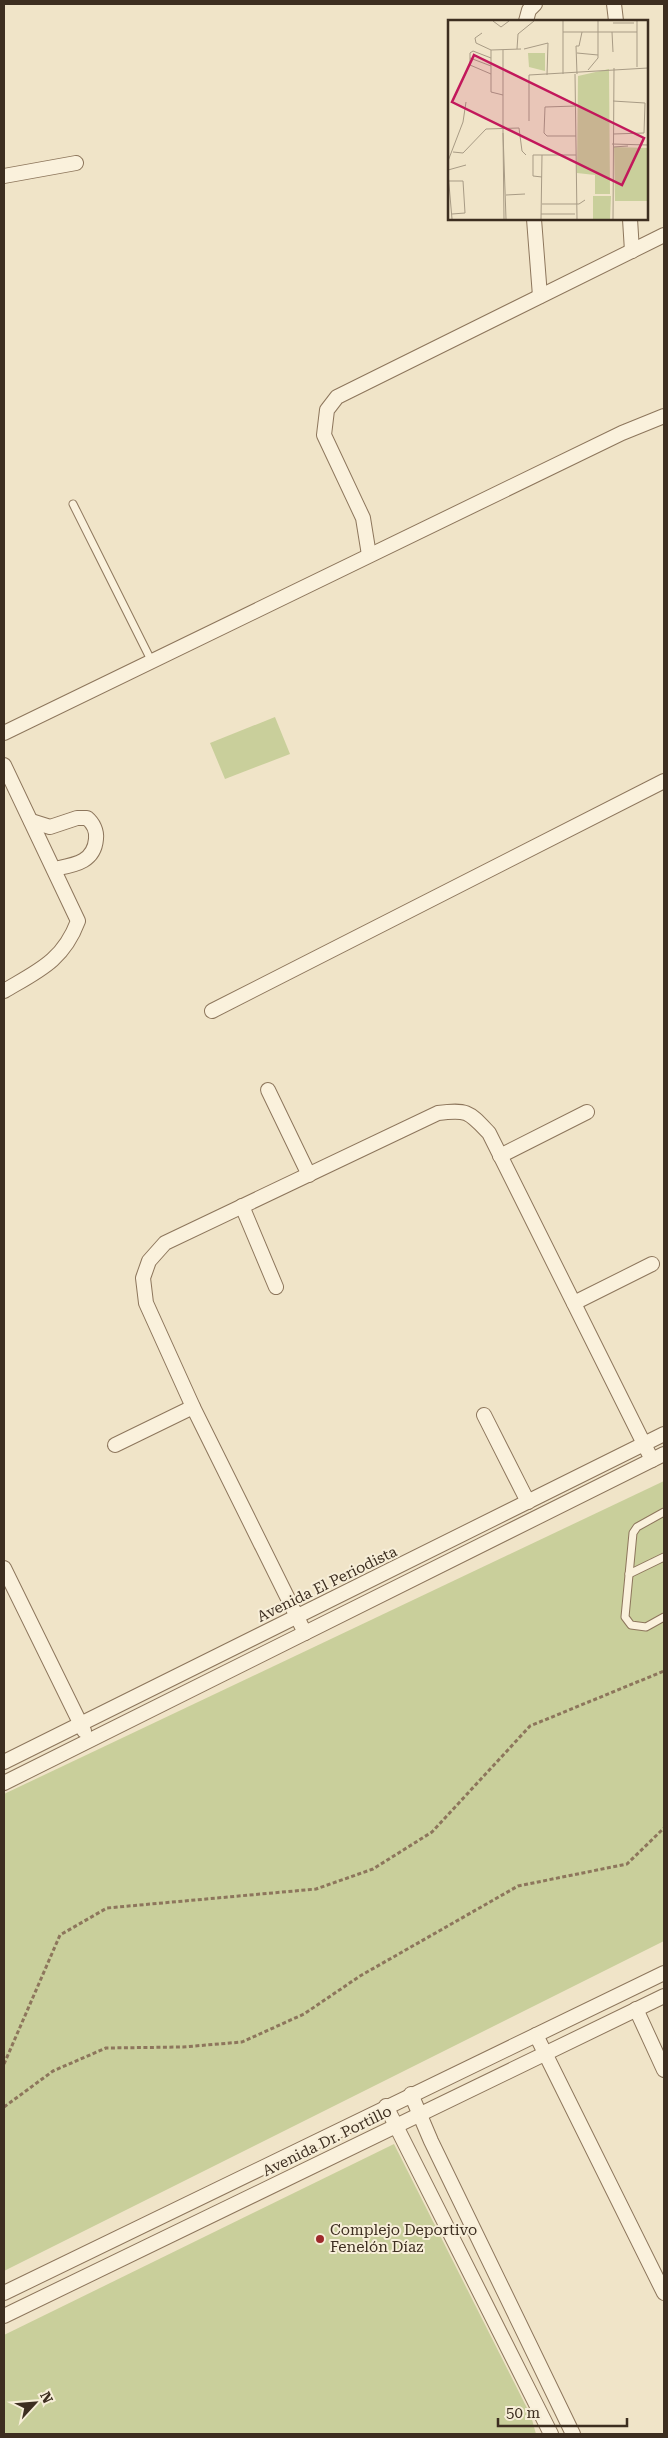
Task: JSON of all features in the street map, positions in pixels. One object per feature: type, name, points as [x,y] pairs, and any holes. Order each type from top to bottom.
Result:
[{"type":"street","points":[[526,20],[529,10],[535,4]]},
{"type":"street","points":[[614,4],[616,20]]},
{"type":"street","points":[[4,176],[76,163]]},
{"type":"street","points":[[534,220],[540,296]]},
{"type":"street","points":[[630,220],[632,251]]},
{"type":"street","points":[[369,554],[363,518],[324,434],[327,410],[337,397],[664,235]]},
{"type":"street","points":[[4,733],[369,554],[622,433],[664,416]]},
{"type":"street","points":[[4,765],[78,921],[70,941],[49,964],[4,991]]},
{"type":"street","points":[[212,1011],[664,781]]},
{"type":"street","points":[[31,821],[50,827],[77,818],[87,818],[92,823],[97,835],[96,846],[89,858],[78,864],[54,869]]},
{"type":"street","points":[[268,1090],[309,1175]]},
{"type":"street","points":[[4,1783],[89,1740],[305,1633],[658,1457],[644,1444],[489,1133],[469,1113],[455,1111],[438,1113],[165,1243],[148,1261],[143,1278],[146,1303],[193,1407],[305,1633]]},
{"type":"street","points":[[500,1156],[587,1112]]},
{"type":"street","points":[[242,1206],[276,1287]]},
{"type":"street","points":[[574,1303],[652,1264]]},
{"type":"street","points":[[115,1445],[193,1407]]},
{"type":"street","points":[[484,1415],[528,1502]]},
{"type":"street","name":"Avenida El Periodista","points":[[4,1762],[664,1434]]},
{"type":"street","points":[[4,1568],[89,1740]]},
{"type":"street","name":"Avenida Dr. Portillo","points":[[4,2293],[386,2106],[664,1973]]},
{"type":"street","name":"Avenida Dr. Portillo","points":[[4,2316],[664,1996]]},
{"type":"street","points":[[636,2009],[664,2070]]},
{"type":"street","points":[[536,2035],[664,2293]]},
{"type":"street","points":[[411,2094],[573,2434]]},
{"type":"street","points":[[386,2106],[551,2434]]},
{"type":"lane","points":[[73,504],[151,660]]},
{"type":"lane","points":[[664,1512],[637,1526],[633,1533],[625,1617],[631,1625],[646,1627],[664,1617]]},
{"type":"lane","points":[[629,1574],[664,1558]]},
{"type":"path","points":[[4,2064],[60,1935],[107,1908],[316,1889],[373,1869],[432,1832],[530,1726],[664,1671]]},
{"type":"path","points":[[4,2107],[53,2071],[106,2048],[183,2047],[242,2042],[304,2014],[360,1976],[518,1886],[628,1864],[664,1828]]},
{"type":"green space","points":[[275,717],[290,754],[225,779],[210,743]]},
{"type":"green space","points":[[664,1481],[664,1941],[4,2271],[4,1794]]},
{"type":"green space","name":"Complejo Deportivo Fenelón Díaz","points":[[394,2144],[531,2416],[536,2434],[4,2434],[4,2335]]},
{"type":"place","name":"Complejo Deportivo Fenelón Díaz","points":[[320,2239]]}]
